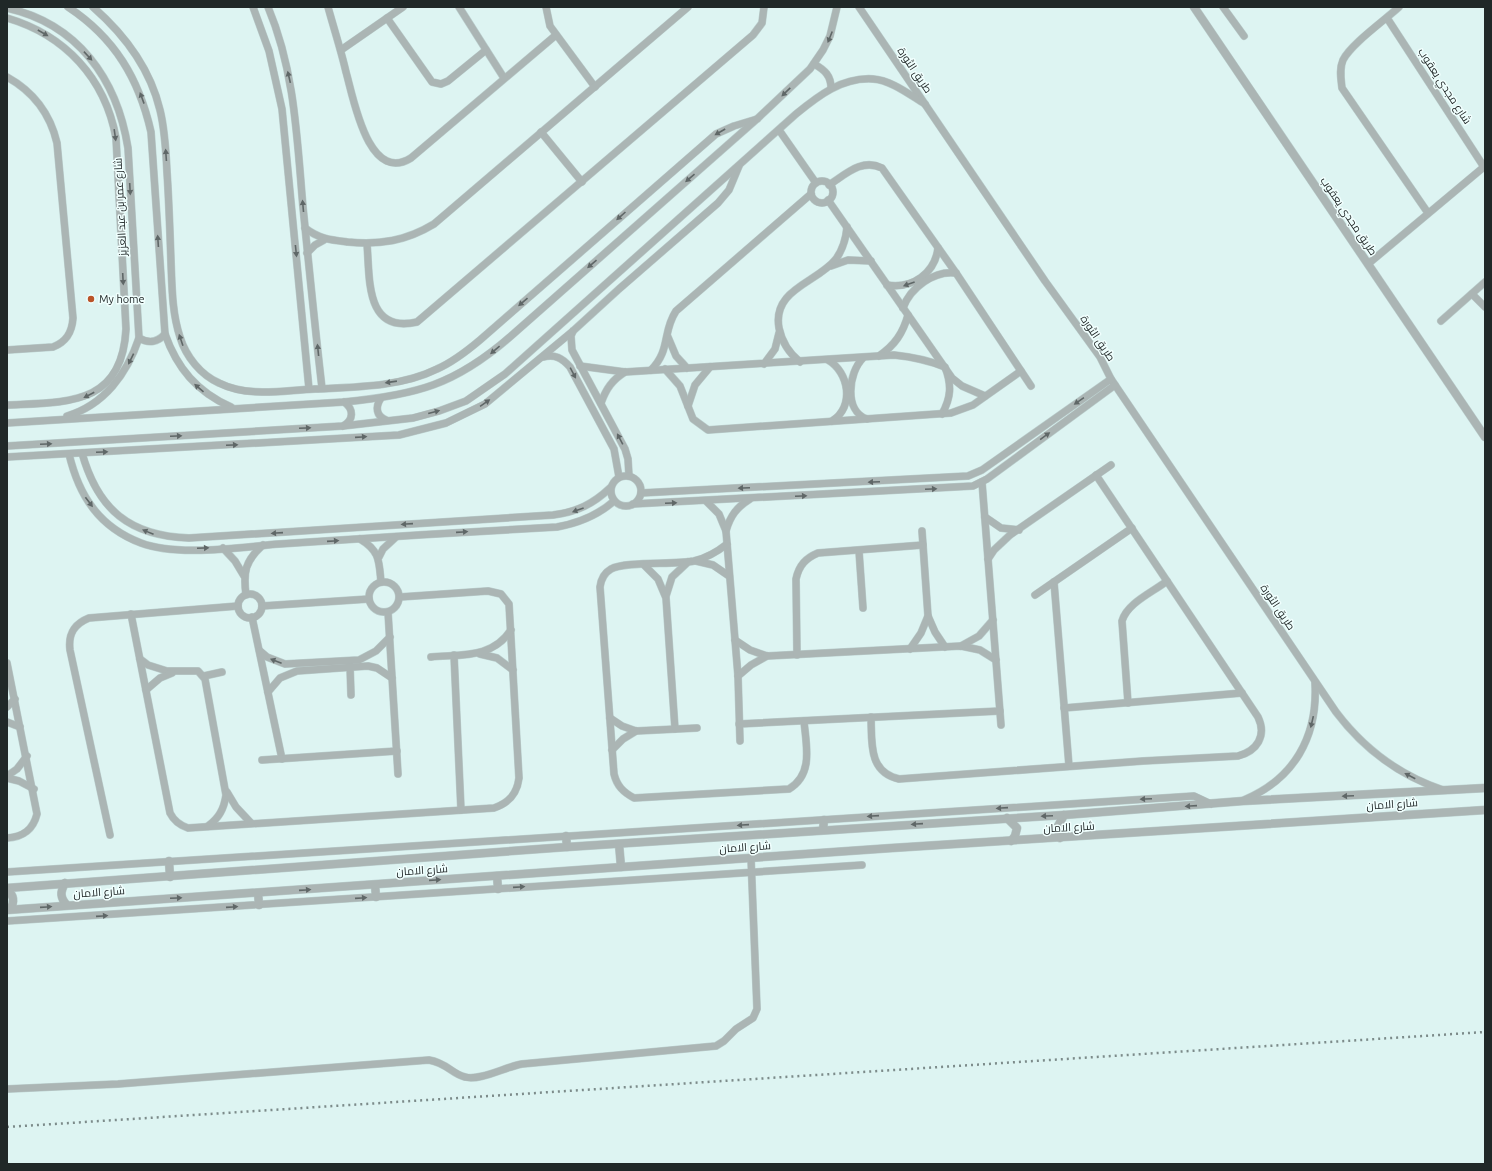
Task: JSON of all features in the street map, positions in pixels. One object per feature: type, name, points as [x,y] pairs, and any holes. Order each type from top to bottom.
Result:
[{"type":"street","points":[[68,7],[100,31],[111,44],[128,67],[146,110],[151,132],[165,334],[179,365],[190,379],[207,394],[233,408]]},
{"type":"street","points":[[93,7],[121,34],[136,53],[154,90],[164,130],[170,210],[172,290],[180,338],[191,360],[208,377],[218,383],[241,390],[278,392],[406,380],[423,375],[448,364],[480,340],[708,140],[724,129],[757,119]]},
{"type":"street","points":[[253,7],[265,38],[279,89],[285,128],[309,389]]},
{"type":"street","points":[[268,7],[279,38],[291,84],[296,116],[307,254],[322,388]]},
{"type":"street","points":[[328,7],[362,130],[374,150],[381,158],[391,162],[402,162],[411,158],[556,35]]},
{"type":"street","points":[[340,50],[402,7]]},
{"type":"street","points":[[459,7],[504,78]]},
{"type":"street","points":[[546,7],[550,26],[595,87]]},
{"type":"street","points":[[305,228],[324,240],[367,244],[387,243],[408,238],[434,224],[688,7]]},
{"type":"street","points":[[367,244],[372,299],[377,310],[385,319],[393,323],[406,325],[418,322],[753,35],[762,23],[764,7]]},
{"type":"street","points":[[7,423],[344,402],[381,398],[415,392],[442,382],[467,370],[490,354],[757,119],[814,64],[830,36],[837,7]]},
{"type":"street","name":"طريق الثورة","points":[[859,7],[1045,281],[1100,357],[1110,379],[1315,683],[1346,725],[1370,750],[1408,776],[1446,791]]},
{"type":"street","name":"طريق مجدي يعقوب","points":[[1194,7],[1485,437]]},
{"type":"street","points":[[1222,7],[1244,36]]},
{"type":"street","points":[[1400,7],[1351,50],[1343,61],[1340,74],[1342,88],[1428,213]]},
{"type":"street","name":"شارع عمر بن عبد العزيز","points":[[7,8],[39,19],[59,31],[78,45],[94,62],[107,81],[118,104],[128,148],[139,338],[134,355],[125,371],[102,398],[82,410],[54,420]]},
{"type":"street","points":[[7,18],[42,31],[61,44],[89,72],[104,99],[116,138],[126,329],[125,345],[122,357],[110,378],[97,390],[82,398],[64,403],[7,405]]},
{"type":"street","points":[[387,18],[432,82],[436,84],[448,81],[486,50]]},
{"type":"street","name":"شارع مجدي يعقوب","points":[[1387,18],[1485,166]]},
{"type":"street","points":[[111,44],[121,34]]},
{"type":"street","points":[[814,64],[826,72],[829,77],[831,88]]},
{"type":"street","points":[[7,77],[21,85],[38,100],[50,120],[54,131],[57,143],[73,326],[69,336],[59,345],[53,347],[7,350]]},
{"type":"street","points":[[7,446],[343,426],[413,418],[439,411],[466,401],[505,374],[778,130],[812,101],[831,88],[852,81],[873,79],[890,84],[925,104]]},
{"type":"street","points":[[151,132],[164,130]]},
{"type":"street","points":[[778,130],[816,183]]},
{"type":"street","points":[[541,132],[582,182]]},
{"type":"street","points":[[829,185],[860,166],[871,164],[882,168],[956,273],[1031,386]]},
{"type":"street","points":[[7,457],[399,435],[446,423],[472,412],[512,382],[573,331],[718,203],[729,190],[739,165]]},
{"type":"street","points":[[1368,264],[1485,166]]},
{"type":"street","points":[[288,173],[300,172]]},
{"type":"street","points":[[651,370],[657,364],[665,350],[670,321],[676,311],[811,194],[812,188],[816,183],[823,181],[829,185],[832,191],[828,200],[822,202],[816,201],[811,194]]},
{"type":"street","points":[[828,200],[945,367],[962,386],[985,396]]},
{"type":"street","points":[[156,211],[170,210]]},
{"type":"street","points":[[800,362],[786,348],[779,331],[778,321],[783,302],[788,295],[827,267],[842,250],[847,227]]},
{"type":"street","points":[[307,254],[315,245],[324,240]]},
{"type":"street","points":[[887,285],[900,286],[912,284],[929,272],[936,260],[938,248]]},
{"type":"street","points":[[827,267],[848,260],[871,261]]},
{"type":"street","points":[[877,357],[888,350],[898,340],[904,328],[911,293],[933,276],[944,273],[956,273]]},
{"type":"street","points":[[610,280],[619,289]]},
{"type":"street","points":[[1441,321],[1485,282]]},
{"type":"street","points":[[162,291],[172,290]]},
{"type":"street","points":[[1472,294],[1485,307]]},
{"type":"street","points":[[124,304],[137,303]]},
{"type":"street","points":[[573,331],[570,342],[580,366],[625,449],[628,459],[629,476]]},
{"type":"street","points":[[764,364],[775,349],[779,331]]},
{"type":"street","points":[[667,333],[672,349],[687,368]]},
{"type":"street","points":[[139,338],[150,342],[156,341],[165,334]]},
{"type":"street","points":[[82,453],[88,474],[98,492],[111,509],[128,522],[147,532],[167,537],[196,538],[566,514],[590,505],[610,488],[618,477],[614,449],[570,367],[562,359],[550,355],[542,357]]},
{"type":"street","points":[[580,366],[625,372],[894,355],[912,356],[945,367],[950,379],[951,391],[948,404],[942,414]]},
{"type":"street","points":[[863,358],[852,373],[853,403],[857,413],[868,419]]},
{"type":"street","points":[[828,360],[839,368],[845,380],[846,402],[837,418],[831,422]]},
{"type":"street","points":[[687,408],[695,385],[710,367]]},
{"type":"street","points":[[664,370],[680,386],[692,419],[708,430],[942,414],[960,410],[974,404],[1021,371]]},
{"type":"street","points":[[601,403],[616,377],[625,372]]},
{"type":"street","points":[[505,374],[512,382]]},
{"type":"street","points":[[641,493],[968,476],[982,470],[1110,379]]},
{"type":"street","points":[[610,488],[614,500],[622,506],[632,504],[963,487],[982,482],[1115,385]]},
{"type":"street","points":[[381,398],[377,406],[377,411],[382,418],[386,420]]},
{"type":"street","points":[[343,426],[348,423],[352,414],[351,409],[344,402]]},
{"type":"street","points":[[148,437],[149,449]]},
{"type":"street","points":[[69,454],[75,477],[86,499],[101,518],[120,533],[142,543],[165,549],[223,548],[569,525],[598,513],[614,500]]},
{"type":"street","points":[[988,559],[1002,542],[1111,465]]},
{"type":"street","points":[[618,477],[629,476],[638,482],[641,493],[639,498],[632,504]]},
{"type":"street","points":[[871,717],[873,758],[884,774],[891,777],[908,779],[1069,766],[1238,756],[1246,754],[1257,745],[1262,730],[1258,717],[1096,476]]},
{"type":"street","points":[[982,482],[1001,725]]},
{"type":"street","points":[[726,531],[729,520],[735,511],[743,503],[752,498]]},
{"type":"street","points":[[706,501],[719,514],[726,531],[738,676],[740,741]]},
{"type":"street","points":[[985,517],[1001,528],[1019,530]]},
{"type":"street","points":[[1035,595],[1132,528]]},
{"type":"street","points":[[922,531],[928,616],[935,632],[946,646]]},
{"type":"street","points":[[379,557],[383,550],[396,537]]},
{"type":"street","points":[[360,539],[374,550],[379,557],[381,582]]},
{"type":"street","points":[[727,544],[712,554],[691,561],[612,569],[606,573],[600,587],[612,750],[616,782],[620,789],[634,798],[785,790],[794,786],[801,780],[806,771],[807,761],[804,720]]},
{"type":"street","points":[[246,595],[244,576],[250,559],[264,545]]},
{"type":"street","points":[[797,655],[796,579],[801,565],[812,556],[818,554],[923,545]]},
{"type":"street","points":[[223,548],[244,576]]},
{"type":"street","points":[[859,550],[862,608]]},
{"type":"street","points":[[666,598],[672,577],[691,561],[714,565],[729,576]]},
{"type":"street","points":[[644,565],[658,579],[666,598],[675,729]]},
{"type":"street","points":[[1128,703],[1122,622],[1123,617],[1128,610],[1167,581]]},
{"type":"street","points":[[381,582],[392,584],[396,587],[400,597],[396,607],[388,612],[381,612],[374,609],[369,599],[372,588],[381,582]]},
{"type":"street","points":[[1054,582],[1069,766]]},
{"type":"street","points":[[131,614],[172,817],[179,824],[188,828],[494,808],[502,805],[512,797],[518,786],[519,778],[509,604],[501,594],[495,592],[400,597]]},
{"type":"street","points":[[246,595],[256,595],[262,606],[258,614],[252,617],[244,616],[238,606],[240,600],[246,595]]},
{"type":"street","points":[[262,606],[369,599]]},
{"type":"street","points":[[110,835],[69,642],[71,634],[81,621],[89,618],[238,606]]},
{"type":"street","points":[[388,612],[398,774]]},
{"type":"street","points":[[910,648],[921,633],[928,616]]},
{"type":"street","points":[[252,617],[282,759]]},
{"type":"street","points":[[961,646],[979,636],[993,620]]},
{"type":"street","points":[[431,656],[478,653],[497,646],[505,639],[511,630]]},
{"type":"street","points":[[260,651],[267,657],[285,664],[359,660],[376,651],[390,636]]},
{"type":"street","points":[[735,640],[750,650],[767,656],[961,646],[980,650],[996,660]]},
{"type":"street","points":[[478,653],[497,658],[513,670]]},
{"type":"street","points":[[454,655],[461,810]]},
{"type":"street","points":[[738,676],[751,665],[767,656]]},
{"type":"street","points":[[140,659],[157,669],[176,672]]},
{"type":"street","points":[[7,663],[37,807],[35,822],[24,834],[7,838]]},
{"type":"street","points":[[350,666],[351,695]]},
{"type":"street","points":[[268,692],[288,674],[297,670],[368,666],[377,668],[392,678]]},
{"type":"street","points":[[146,690],[160,678],[176,672],[195,670],[204,676],[226,795],[219,816],[207,826]]},
{"type":"street","points":[[204,676],[222,672]]},
{"type":"street","points":[[1243,801],[1257,794],[1276,781],[1297,758],[1305,744],[1312,723],[1315,710],[1315,683]]},
{"type":"street","points":[[1064,708],[1242,693]]},
{"type":"street","points":[[7,707],[15,699]]},
{"type":"street","points":[[740,724],[1000,711]]},
{"type":"street","points":[[610,718],[622,726],[636,730],[697,728]]},
{"type":"street","points":[[7,722],[20,727]]},
{"type":"street","points":[[612,750],[623,739],[636,730]]},
{"type":"street","points":[[262,760],[397,751]]},
{"type":"street","points":[[7,777],[17,769],[26,756]]},
{"type":"street","points":[[7,777],[34,789]]},
{"type":"street","points":[[225,788],[236,808],[251,823]]},
{"type":"street","name":"شارع الامان","points":[[7,889],[65,883],[170,877],[567,847],[1064,815],[1243,801],[1485,788]]},
{"type":"street","points":[[7,872],[1194,796],[1211,804]]},
{"type":"street","name":"شارع الامان","points":[[9,909],[751,858],[1485,810]]},
{"type":"street","points":[[1060,838],[1057,828],[1064,815]]},
{"type":"street","points":[[1007,818],[1017,828],[1015,836],[1011,841]]},
{"type":"street","points":[[823,830],[824,820]]},
{"type":"street","points":[[566,836],[567,847]]},
{"type":"street","points":[[619,844],[621,867]]},
{"type":"street","points":[[7,1089],[118,1084],[429,1060],[447,1065],[461,1076],[476,1078],[504,1068],[522,1064],[716,1046],[724,1041],[736,1029],[753,1018],[757,1009],[751,858]]},
{"type":"street","points":[[169,861],[170,877]]},
{"type":"street","points":[[7,922],[862,864]]},
{"type":"street","points":[[497,876],[498,889]]},
{"type":"street","points":[[65,883],[61,893],[62,899],[67,905]]},
{"type":"street","points":[[375,885],[376,897]]},
{"type":"street","points":[[7,889],[13,899],[9,909]]},
{"type":"street","points":[[258,893],[259,905]]},
{"type":"railway","points":[[7,1127],[1485,1032]]},
{"type":"place","name":"My home","points":[[91,299]]}]
